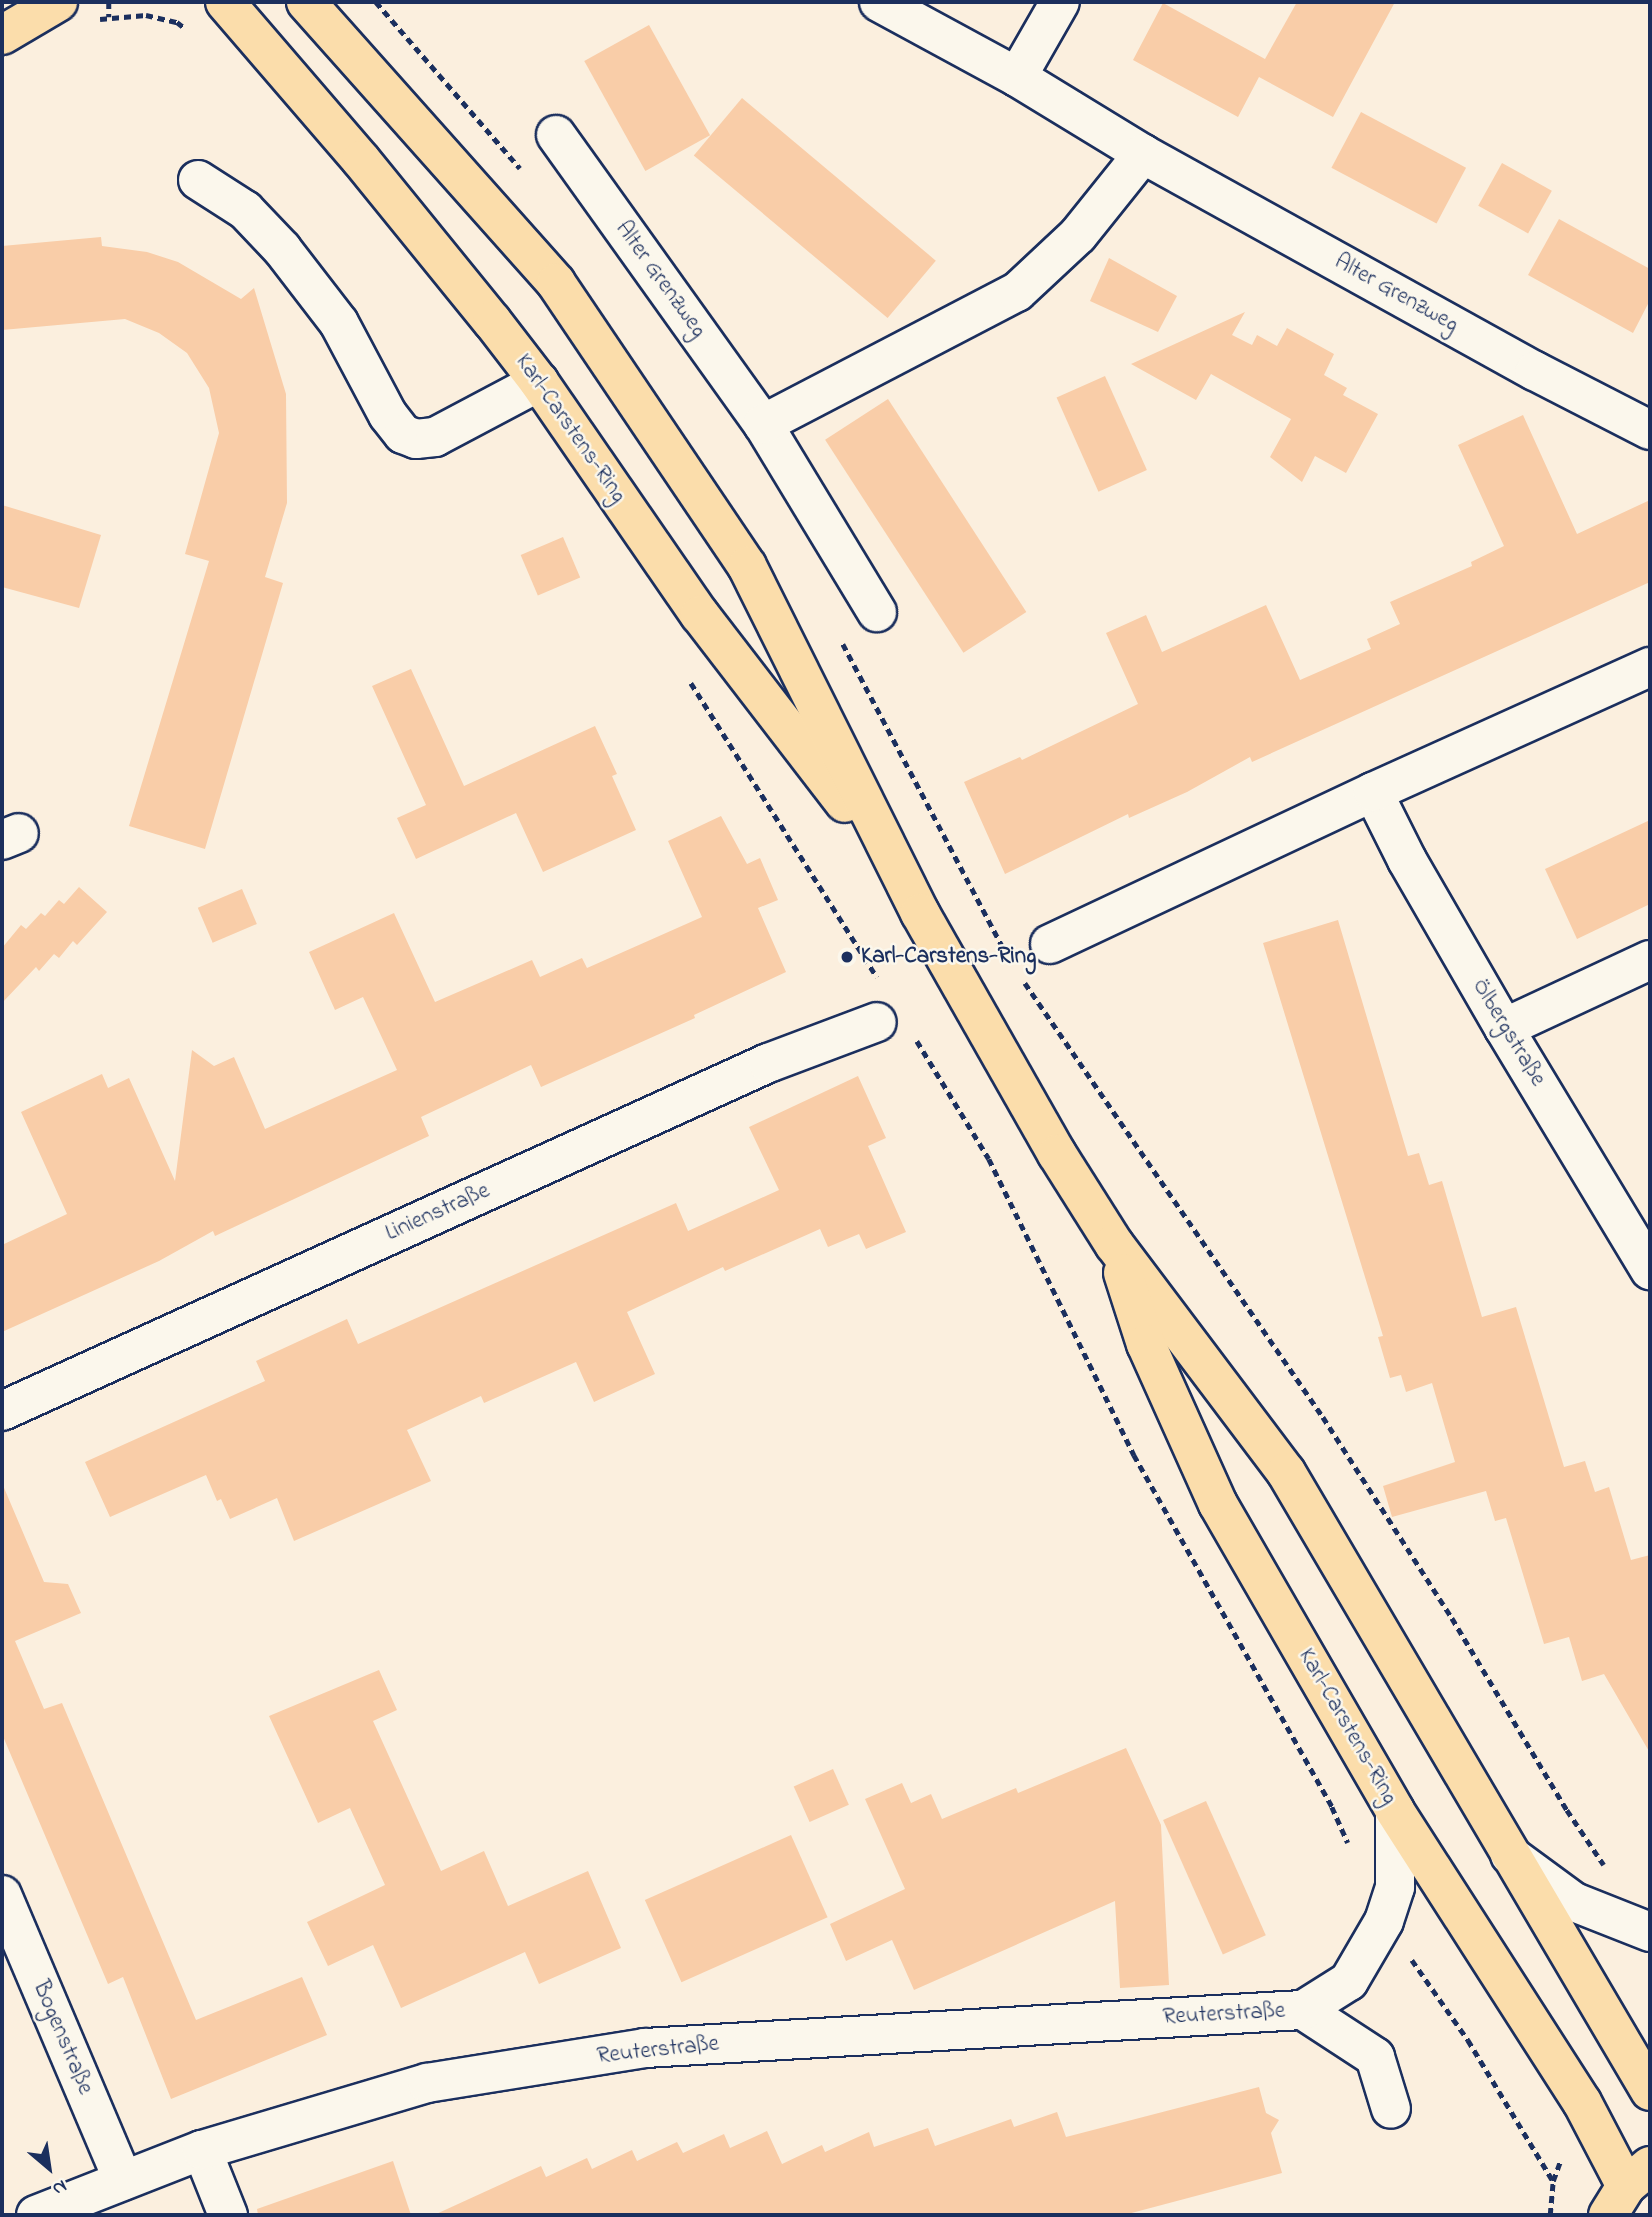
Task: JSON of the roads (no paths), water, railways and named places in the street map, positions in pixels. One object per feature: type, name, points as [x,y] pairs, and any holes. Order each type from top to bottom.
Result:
[{"type":"main road","points":[[2,34],[58,2]]},
{"type":"main road","name":"Karl-Carstens-Ring","points":[[225,2],[361,160],[539,382],[700,615],[898,872]]},
{"type":"main road","name":"Karl-Carstens-Ring","points":[[312,5],[556,282],[747,566],[898,872],[1011,1076],[1114,1244],[1286,1472],[1650,2091]]},
{"type":"main road","name":"Karl-Carstens-Ring","points":[[1114,1244],[1146,1344],[1218,1504],[1395,1811],[1582,2102],[1628,2189]]},
{"type":"street","name":"Alter Grenzweg","points":[[879,2],[1017,77],[1143,154],[1535,371],[1650,430]]},
{"type":"street","points":[[1017,77],[1060,2]]},
{"type":"street","name":"Alter Grenzweg","points":[[556,135],[763,424],[877,612]]},
{"type":"street","points":[[763,424],[1017,292],[1078,235],[1143,154]]},
{"type":"street","points":[[198,180],[245,210],[282,249],[339,323],[388,415],[403,434],[416,439],[435,437],[539,382]]},
{"type":"street","points":[[1050,944],[1373,792],[1650,667]]},
{"type":"street","name":"Ölbergstraße","points":[[1373,792],[1407,860],[1504,1028],[1650,1270]]},
{"type":"street","points":[[1504,1028],[1650,960]]},
{"type":"street","name":"Linienstraße","points":[[2,1411],[756,1068],[880,1005]]},
{"type":"street","name":"Reuterstraße","points":[[36,2215],[202,2150],[427,2083],[645,2049],[1303,2010],[1349,1981],[1384,1921],[1395,1887],[1395,1811]]},
{"type":"street","points":[[1510,1855],[1574,1902],[1650,1932]]},
{"type":"street","name":"Bogenstraße","points":[[2,1895],[123,2180]]},
{"type":"street","name":"Reuterstraße","points":[[1303,2010],[1375,2057],[1391,2109]]},
{"type":"street","points":[[202,2150],[229,2215]]},
{"type":"place","name":"Karl-Carstens-Ring","points":[[847,957]]}]
